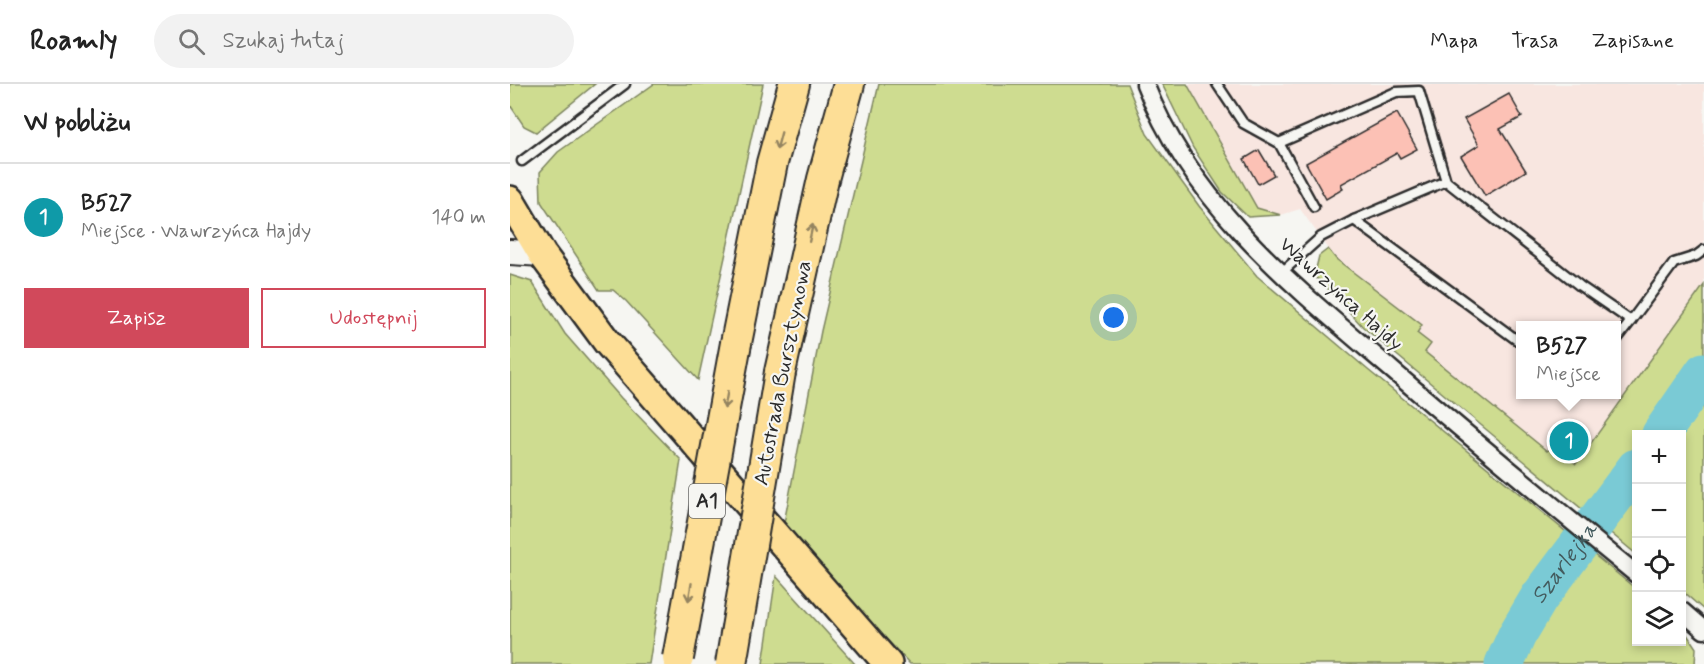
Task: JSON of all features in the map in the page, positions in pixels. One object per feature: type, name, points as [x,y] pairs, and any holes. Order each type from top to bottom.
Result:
[{"type":"highway","name":"A1","points":[[678,661],[736,343],[772,163],[794,84]]},
{"type":"highway","name":"Autostrada Bursztynowa","points":[[731,664],[780,372],[823,179],[849,84]]},
{"type":"main road","points":[[510,200],[542,254],[607,342],[888,664]]},
{"type":"street","name":"Wawrzyńca Hajdy","points":[[1145,84],[1172,140],[1192,172],[1226,217],[1281,273],[1472,440],[1632,571]]},
{"type":"street","points":[[510,252],[542,254]]},
{"type":"street","points":[[1686,614],[1704,630]]},
{"type":"lane","points":[[522,161],[625,84]]},
{"type":"lane","points":[[1217,84],[1243,123],[1279,143],[1314,207]]},
{"type":"lane","points":[[1279,143],[1396,92],[1419,87],[1446,181],[1580,286],[1631,321]]},
{"type":"lane","points":[[1281,273],[1321,237],[1354,220],[1446,181]]},
{"type":"lane","points":[[1354,220],[1516,340]]},
{"type":"lane","points":[[1621,334],[1674,263],[1696,256],[1704,250]]},
{"type":"shaded area","points":[[1187,84],[1704,84],[1704,285],[1576,465],[1553,446],[1547,451],[1425,352],[1417,333],[1422,325],[1336,259],[1300,209],[1281,215],[1257,208]]},
{"type":"green space","points":[[510,84],[595,84],[536,132],[524,126],[510,105]]},
{"type":"green space","points":[[654,84],[763,84],[698,380],[626,301],[613,290],[599,290],[541,202],[540,172],[558,152]]},
{"type":"green space","points":[[879,84],[1127,84],[1147,134],[1199,206],[1257,276],[1632,586],[1632,646],[1686,646],[1686,633],[1696,648],[1695,664],[910,664],[857,608],[784,523],[821,331]]},
{"type":"green space","points":[[1162,84],[1187,84],[1257,208],[1281,215],[1248,217],[1222,192],[1193,148]]},
{"type":"green space","points":[[1328,249],[1336,259],[1422,325],[1417,333],[1431,344],[1425,352],[1547,451],[1553,446],[1576,464],[1704,285],[1704,610],[1686,594],[1686,430],[1632,430],[1632,551],[1363,327],[1321,281],[1314,277],[1319,256]]},
{"type":"green space","points":[[510,275],[532,282],[565,334],[621,398],[681,460],[649,664],[510,664]]},
{"type":"green space","points":[[776,576],[855,664],[763,664]]},
{"type":"building","points":[[1509,94],[1522,117],[1500,129],[1526,171],[1485,196],[1461,156],[1479,145],[1464,119]]},
{"type":"building","points":[[1397,113],[1417,149],[1400,158],[1397,153],[1341,184],[1343,189],[1326,199],[1306,163]]},
{"type":"building","points":[[1259,150],[1274,175],[1258,184],[1244,159]]},
{"type":"building","points":[[1566,425],[1585,440],[1571,457],[1553,442]]},
{"type":"waterway","name":"Szarlejka","points":[[1664,430],[1704,372]]},
{"type":"waterway","name":"Szarlejka","points":[[1504,664],[1517,635],[1539,598],[1632,473]]},
{"type":"place","name":"B527","points":[[1569,441]]}]
